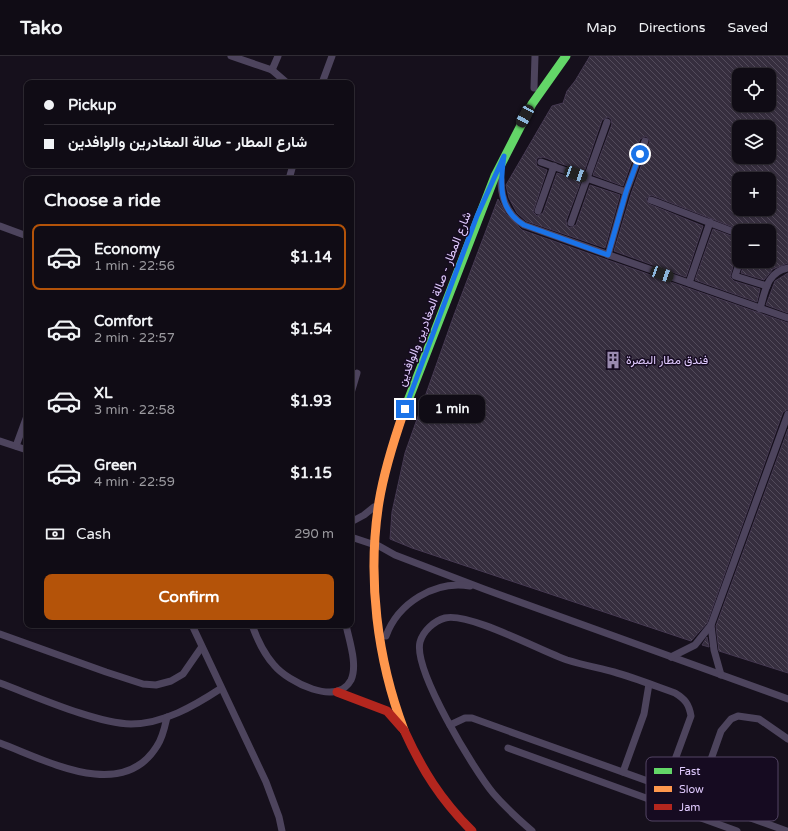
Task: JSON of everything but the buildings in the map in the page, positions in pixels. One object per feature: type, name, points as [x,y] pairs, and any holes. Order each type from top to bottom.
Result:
[{"type":"highway","name":"شارع المطار - صالة المغادرين والوافدين","points":[[472,831],[438,793],[418,760],[400,719],[390,687],[382,647],[375,598],[374,544],[379,500],[391,451],[405,409],[477,216],[504,156],[532,104],[566,56]]},
{"type":"highway","points":[[337,692],[387,711],[398,722],[410,742]]},
{"type":"lane","points":[[231,56],[272,70],[284,80]]},
{"type":"lane","points":[[272,70],[278,56]]},
{"type":"lane","points":[[323,80],[332,56]]},
{"type":"lane","points":[[532,104],[535,56]]},
{"type":"lane","points":[[571,223],[607,122]]},
{"type":"lane","points":[[608,255],[626,192],[645,141]]},
{"type":"lane","points":[[504,156],[501,192],[507,209],[517,221],[524,225],[788,318]]},
{"type":"lane","points":[[541,162],[626,192]]},
{"type":"lane","points":[[538,211],[554,166]]},
{"type":"lane","points":[[651,200],[732,231]]},
{"type":"lane","points":[[689,283],[710,222]]},
{"type":"lane","points":[[0,226],[24,235]]},
{"type":"lane","points":[[738,268],[735,276],[767,286]]},
{"type":"lane","points":[[760,309],[768,281],[776,273],[788,268]]},
{"type":"lane","points":[[354,383],[357,373]]},
{"type":"lane","points":[[671,657],[695,644],[711,625],[788,414]]},
{"type":"lane","points":[[16,446],[24,424]]},
{"type":"lane","points":[[0,441],[24,449]]},
{"type":"lane","points":[[354,520],[364,515],[379,500]]},
{"type":"lane","points":[[354,538],[374,544],[395,555],[484,589],[788,699]]},
{"type":"lane","points":[[382,647],[390,626],[403,609],[420,596],[440,587],[462,585],[484,589]]},
{"type":"lane","points":[[532,831],[492,792],[461,746],[429,682],[420,655],[420,643],[425,632],[432,624],[446,618],[459,618],[567,660],[616,672],[675,692],[683,698],[689,706],[691,716],[676,757]]},
{"type":"lane","points":[[711,625],[714,650],[722,675]]},
{"type":"lane","points":[[193,628],[220,689],[268,788],[279,817],[282,831]]},
{"type":"lane","points":[[253,628],[264,651],[274,666],[286,675],[313,689],[327,693],[337,692],[345,687],[351,679],[353,660],[347,628]]},
{"type":"lane","points":[[0,634],[113,674],[144,684],[156,685],[171,681],[183,674],[201,648]]},
{"type":"lane","points":[[0,683],[78,711],[116,722],[132,724],[167,717],[195,704],[220,689]]},
{"type":"lane","points":[[623,772],[644,714],[649,684]]},
{"type":"lane","points":[[712,757],[721,731],[731,719],[738,716],[759,719],[788,739]]},
{"type":"lane","points":[[0,743],[79,772],[108,775],[124,772],[137,766],[148,758],[158,746],[167,717]]},
{"type":"lane","points":[[450,725],[465,718],[472,718],[646,780]]},
{"type":"lane","points":[[508,748],[646,798]]},
{"type":"lane","points":[[438,793],[456,825]]},
{"type":"lane","points":[[709,821],[737,831]]},
{"type":"lane","points":[[760,821],[787,831]]},
{"type":"traffic: fast","points":[[404,411],[495,176],[532,104],[566,56]]},
{"type":"traffic: slow","points":[[404,411],[381,490],[374,559],[377,618],[381,646],[387,675],[404,730]]},
{"type":"traffic: jam","points":[[337,692],[387,711],[402,728]]},
{"type":"traffic: jam","points":[[404,730],[433,784],[451,808],[472,831]]},
{"type":"place","name":"فندق مطار البصرة","points":[[613,360]]},
{"type":"route","points":[[405,409],[477,216],[504,156],[501,192],[507,209],[517,221],[524,225],[608,255],[626,192],[640,154]]}]
